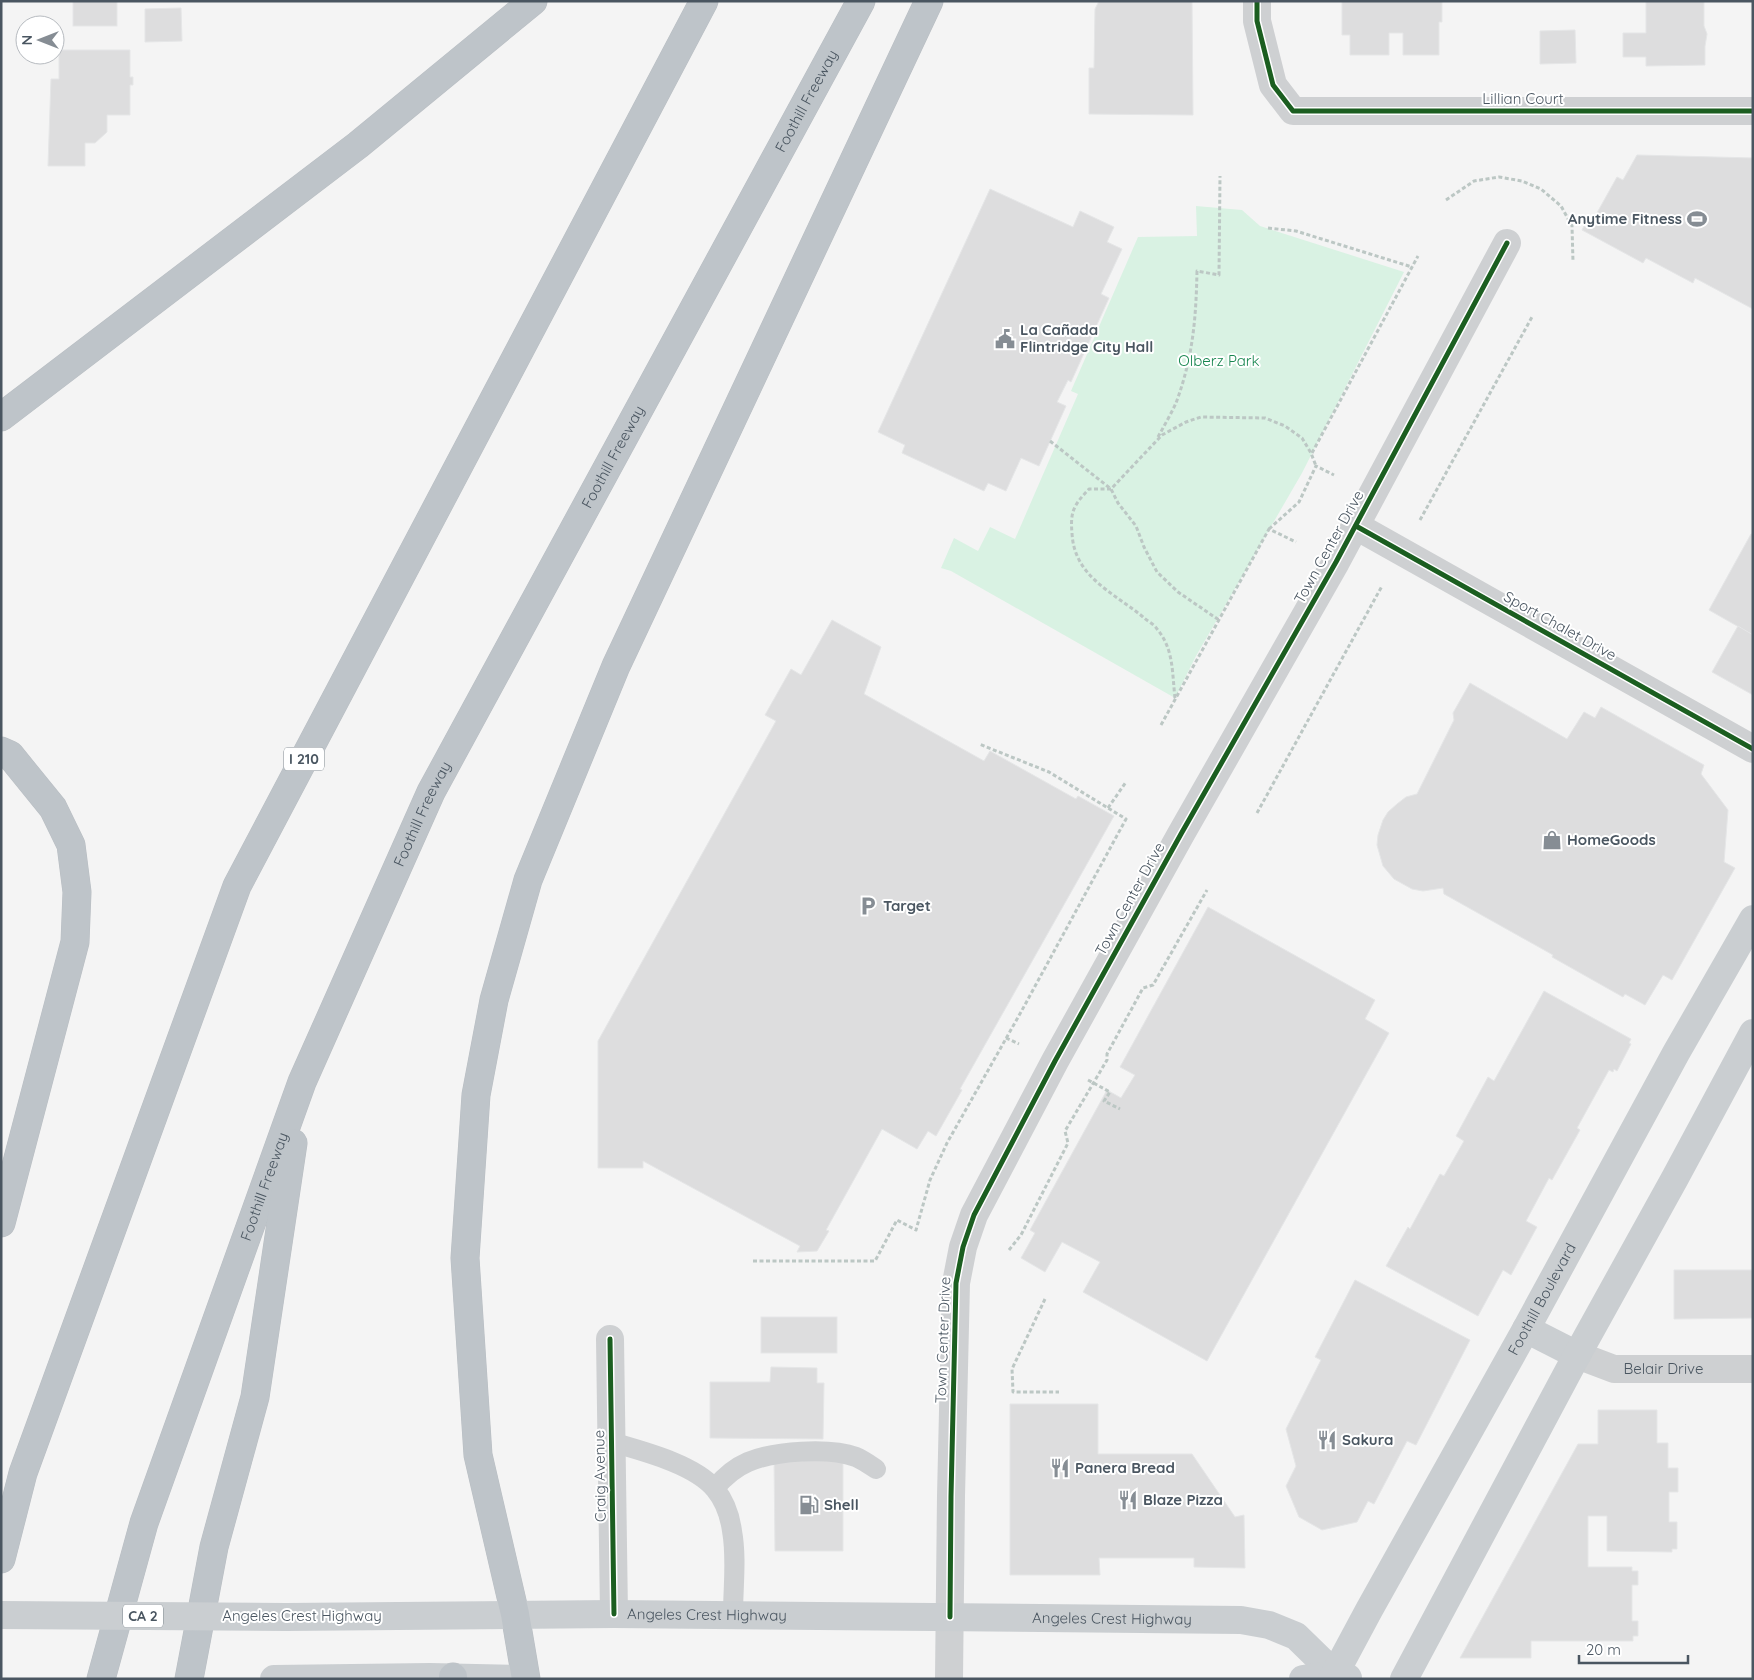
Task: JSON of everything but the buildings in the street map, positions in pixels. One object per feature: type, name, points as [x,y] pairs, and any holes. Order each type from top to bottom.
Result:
[{"type":"highway","points":[[1,417],[358,145],[533,1]]},
{"type":"highway","name":"I 210","points":[[1,1558],[23,1473],[237,886],[704,1]]},
{"type":"highway","name":"Foothill Freeway","points":[[101,1679],[144,1523],[302,1082],[431,792],[861,1]]},
{"type":"highway","points":[[525,1679],[516,1614],[478,1455],[465,1258],[476,1095],[494,1000],[528,880],[616,666],[929,1]]},
{"type":"highway","points":[[1,751],[10,755],[53,808],[71,845],[77,892],[75,942],[1,1222]]},
{"type":"highway","points":[[189,1679],[214,1547],[255,1397],[302,1082]]},
{"type":"main road","name":"Foothill Boulevard","points":[[1339,1677],[1369,1610],[1526,1329],[1676,1053],[1753,919]]},
{"type":"main road","points":[[1404,1679],[1577,1355],[1753,1033]]},
{"type":"main road","points":[[1526,1329],[1577,1355]]},
{"type":"main road","name":"Angeles Crest Highway","points":[[1,1615],[286,1617],[614,1614],[1242,1620],[1269,1625],[1296,1636],[1339,1677]]},
{"type":"main road","points":[[1303,1679],[1339,1677]]},
{"type":"main road","points":[[274,1679],[525,1679]]},
{"type":"street","name":"Lillian Court","points":[[1257,1],[1257,21],[1274,85],[1293,111],[1753,111]]},
{"type":"street","name":"Town Center Drive","points":[[949,1679],[956,1283],[963,1247],[974,1215],[1055,1061],[1142,904],[1356,526],[1507,243]]},
{"type":"street","name":"Sport Chalet Drive","points":[[1356,526],[1753,749]]},
{"type":"street","name":"Craig Avenue","points":[[610,1339],[614,1614]]},
{"type":"street","name":"Belair Drive","points":[[1577,1355],[1614,1370],[1753,1369]]},
{"type":"lane","points":[[612,1442],[664,1459],[692,1471],[715,1488],[726,1506],[732,1531],[733,1615]]},
{"type":"lane","points":[[715,1488],[727,1474],[748,1462],[802,1451],[828,1452],[855,1457],[876,1469]]},
{"type":"path","points":[[1156,440],[1175,404],[1190,357],[1196,314],[1197,271],[1219,275],[1220,176]]},
{"type":"path","points":[[1446,200],[1458,190],[1474,181],[1499,177],[1522,181],[1541,189],[1561,206],[1572,226],[1573,262]]},
{"type":"path","points":[[1268,228],[1296,231],[1412,267]]},
{"type":"path","points":[[1312,453],[1418,256]]},
{"type":"path","points":[[1420,520],[1532,316]]},
{"type":"path","points":[[1110,490],[1162,435],[1186,422],[1201,417],[1265,418],[1285,426],[1302,438],[1312,453],[1316,466],[1299,502],[1269,529],[1161,725]]},
{"type":"path","points":[[1050,441],[1110,490],[1136,526],[1157,572],[1178,592],[1219,620]]},
{"type":"path","points":[[1316,466],[1334,475]]},
{"type":"path","points":[[1110,490],[1089,489],[1076,504],[1071,520],[1072,547],[1092,578],[1109,593],[1157,628],[1170,650],[1175,698]]},
{"type":"path","points":[[1269,529],[1296,542]]},
{"type":"path","points":[[1257,813],[1382,586]]},
{"type":"path","points":[[753,1261],[874,1261],[898,1220],[916,1230],[930,1180],[947,1143],[1126,819],[1049,772],[979,744]]},
{"type":"path","points":[[1108,808],[1126,782]]},
{"type":"path","points":[[1008,1250],[1021,1235],[1068,1143],[1065,1131],[1107,1060],[1107,1054],[1143,988],[1153,985],[1207,890]]},
{"type":"path","points":[[1006,1038],[1019,1044]]},
{"type":"path","points":[[1088,1080],[1110,1092],[1104,1101],[1120,1109]]},
{"type":"path","points":[[1045,1299],[1012,1370],[1013,1392],[1059,1392]]},
{"type":"green space","name":"Olberz Park","points":[[1196,206],[1242,210],[1260,226],[1404,272],[1302,473],[1196,656],[1175,698],[951,571],[941,568],[954,538],[978,551],[990,527],[1015,539],[1078,394],[1071,391],[1138,237],[1197,236]]},
{"type":"cycle path","points":[[1257,1],[1257,21],[1273,85],[1293,111],[1753,111]]},
{"type":"cycle path","points":[[950,1617],[956,1283],[963,1247],[974,1215],[1055,1061],[1181,834],[1336,562],[1507,243]]},
{"type":"cycle path","points":[[1356,526],[1753,749]]},
{"type":"cycle path","points":[[610,1339],[614,1614]]},
{"type":"place","name":"Anytime Fitness","points":[[1697,219]]},
{"type":"place","name":"La Cañada Flintridge City Hall","points":[[1005,339]]},
{"type":"place","name":"HomeGoods","points":[[1552,840]]},
{"type":"place","name":"Target","points":[[868,906]]},
{"type":"place","name":"Sakura","points":[[1327,1440]]},
{"type":"place","name":"Panera Bread","points":[[1060,1468]]},
{"type":"place","name":"Blaze Pizza","points":[[1128,1500]]},
{"type":"place","name":"Shell","points":[[809,1505]]}]
